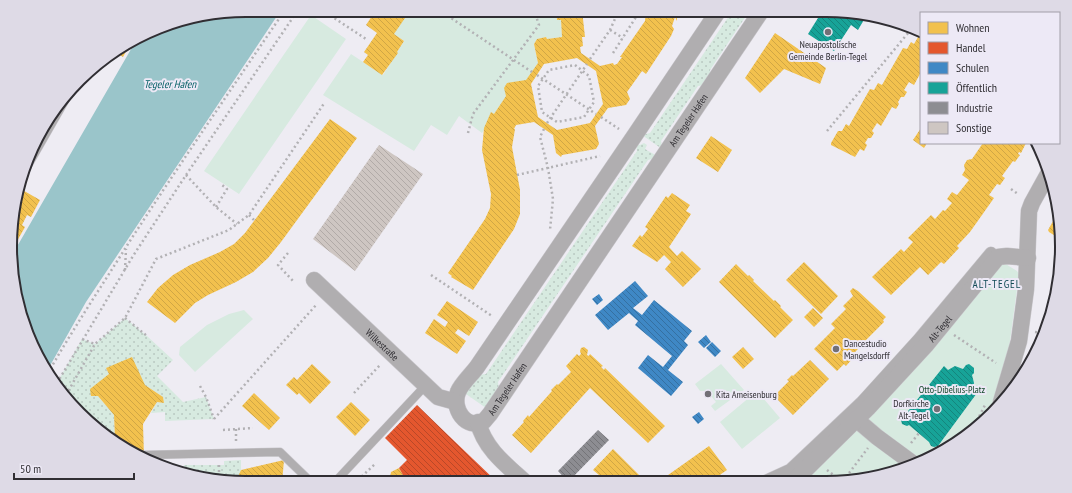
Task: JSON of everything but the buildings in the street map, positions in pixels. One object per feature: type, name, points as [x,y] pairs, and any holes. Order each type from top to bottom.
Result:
[{"type":"street","points":[[456,402],[458,392],[486,354],[631,142],[714,17]]},
{"type":"street","name":"Am Tegeler Hafen","points":[[456,402],[457,410],[464,420],[474,423],[483,421],[490,414],[757,17]]},
{"type":"street","points":[[1004,390],[1021,326],[1026,289],[1029,211],[1045,180]]},
{"type":"street","points":[[777,476],[790,470],[862,402],[920,338],[991,253]]},
{"type":"street","name":"Alt-Tegel","points":[[799,476],[857,420],[927,344],[998,257],[1007,256],[1028,258]]},
{"type":"street","name":"Wilkestraße","points":[[314,280],[438,397],[456,402]]},
{"type":"street","points":[[857,420],[909,460]]},
{"type":"street","points":[[478,422],[481,434],[494,453],[518,476]]},
{"type":"lane","points":[[341,476],[426,385]]},
{"type":"lane","points":[[151,455],[280,452],[305,476]]},
{"type":"path","points":[[52,367],[126,248],[280,17]]},
{"type":"path","points":[[59,378],[124,270],[186,175],[293,17]]},
{"type":"path","points":[[333,17],[366,39]]},
{"type":"path","points":[[450,17],[532,72]]},
{"type":"path","points":[[468,134],[473,114],[539,25],[536,17]]},
{"type":"path","points":[[590,59],[610,30],[616,17]]},
{"type":"path","points":[[613,53],[636,17]]},
{"type":"path","points":[[610,30],[623,38]]},
{"type":"path","points":[[827,132],[909,32]]},
{"type":"path","points":[[547,123],[587,64]]},
{"type":"path","points":[[575,65],[589,76],[594,102],[584,117],[557,122],[542,112],[538,86],[543,79],[549,70],[575,65]]},
{"type":"path","points":[[537,75],[596,114]]},
{"type":"path","points":[[68,391],[95,344],[125,318],[156,259],[230,230],[249,215],[325,102]]},
{"type":"path","points":[[601,117],[619,129]]},
{"type":"path","points":[[544,129],[540,137],[548,168],[553,199],[550,231]]},
{"type":"path","points":[[517,175],[600,156]]},
{"type":"path","points":[[186,175],[216,207],[237,224]]},
{"type":"path","points":[[216,207],[227,189],[222,185],[223,184]]},
{"type":"path","points":[[249,215],[255,221]]},
{"type":"path","points":[[124,270],[126,248]]},
{"type":"path","points":[[288,253],[278,265],[294,282]]},
{"type":"path","points":[[431,275],[492,316]]},
{"type":"path","points":[[200,386],[214,419],[317,304]]},
{"type":"path","points":[[125,318],[147,336]]},
{"type":"path","points":[[951,332],[995,363],[1012,364]]},
{"type":"path","points":[[82,339],[95,344]]},
{"type":"path","points":[[354,393],[380,365]]},
{"type":"path","points":[[223,430],[253,428]]},
{"type":"path","points":[[236,429],[236,441]]},
{"type":"path","points":[[910,442],[919,434]]},
{"type":"path","points":[[847,475],[877,437]]},
{"type":"path","points":[[219,465],[219,474]]},
{"type":"green space","points":[[310,17],[314,17],[346,39],[239,194],[204,171]]},
{"type":"green space","points":[[404,17],[557,17],[557,20],[561,20],[562,37],[547,39],[546,37],[537,39],[534,44],[538,63],[527,80],[506,96],[482,133],[459,116],[447,135],[431,125],[414,151],[323,95],[351,54],[383,75],[404,41],[394,34]]},
{"type":"green space","points":[[728,17],[745,17],[710,70],[711,77],[705,85],[698,86],[661,141],[662,149],[642,135],[650,133]]},
{"type":"green space","points":[[644,143],[647,145],[645,149],[657,156],[648,160],[498,382],[499,389],[486,408],[466,394],[478,375],[486,374],[637,151],[636,144],[640,145]]},
{"type":"green space","name":"Otto-Dibelius-Platz","points":[[1004,263],[1017,271],[1019,274],[1008,356],[994,403],[965,429],[940,445],[915,458],[868,422],[867,417],[999,264]]},
{"type":"green space","points":[[244,310],[253,319],[195,372],[179,355],[180,347],[207,325],[229,314]]},
{"type":"green space","points":[[125,318],[173,360],[157,376],[183,402],[206,397],[214,419],[165,421],[165,412],[151,413],[157,402],[164,403],[163,397],[145,385],[106,368],[109,374],[91,396],[98,396],[114,415],[115,434],[84,409],[59,379],[82,339],[95,344]]},
{"type":"green space","points":[[721,364],[744,390],[715,411],[711,406],[716,402],[707,391],[700,391],[695,384]]},
{"type":"green space","points":[[757,391],[780,418],[742,449],[720,422]]},
{"type":"green space","points":[[856,428],[903,463],[870,472],[841,476],[806,476]]},
{"type":"green space","points":[[241,460],[241,470],[238,476],[202,472],[184,467],[184,465],[224,465],[224,461]]},
{"type":"water","name":"Tegeler Hafen","points":[[231,17],[276,17],[86,302],[50,365],[34,334],[25,306],[21,291],[17,262],[17,247],[132,48],[159,34],[202,21]]},
{"type":"place","name":"Neuapostolische Gemeinde Berlin-Tegel","points":[[828,32]]},
{"type":"place","name":"Dancestudio Mangelsdorff","points":[[836,349]]},
{"type":"place","name":"Kita Ameisenburg","points":[[708,394]]},
{"type":"place","name":"Dorfkirche Alt-Tegel","points":[[937,409]]},
{"type":"district","name":"ALT-TEGEL","points":[[997,284]]}]
